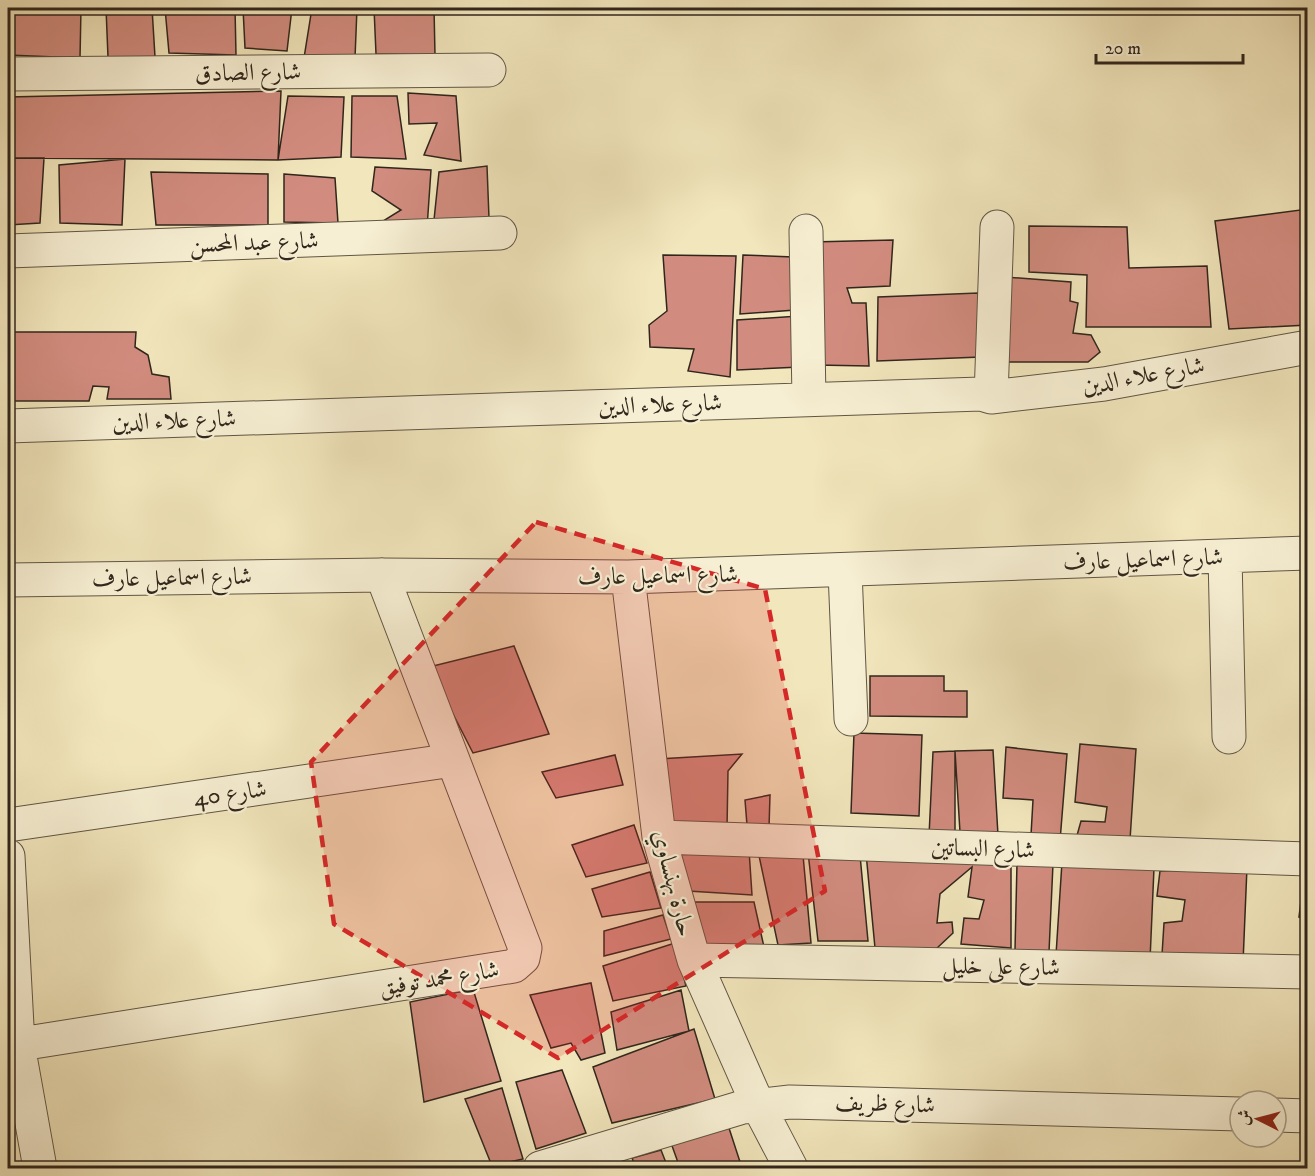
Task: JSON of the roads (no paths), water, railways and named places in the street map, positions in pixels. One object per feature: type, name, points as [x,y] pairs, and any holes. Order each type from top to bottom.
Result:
[{"type":"street","name":"شارع الصادق","points":[[8,74],[489,70]]},
{"type":"street","points":[[991,397],[997,227]]},
{"type":"street","points":[[806,231],[809,399]]},
{"type":"street","name":"شارع عبد المحسن","points":[[8,252],[500,233]]},
{"type":"street","name":"شارع علاء الدين","points":[[8,426],[809,399],[981,394],[991,397],[1104,384],[1308,347]]},
{"type":"street","name":"شارع اسماعيل عارف","points":[[8,580],[382,574],[628,576],[845,571],[1308,554]]},
{"type":"street","points":[[1225,556],[1229,737]]},
{"type":"street","points":[[845,571],[851,719]]},
{"type":"street","name":"شارع محمد توفيق","points":[[13,1046],[502,968],[519,963],[525,948],[382,574]]},
{"type":"street","name":"حارة بهنساوي","points":[[628,576],[659,837],[694,960],[758,1105],[791,1168]]},
{"type":"street","name":"شارع 40","points":[[8,825],[453,760]]},
{"type":"street","name":"شارع البساتين","points":[[659,837],[1308,859]]},
{"type":"street","points":[[8,859],[13,1046],[40,1168]]},
{"type":"street","name":"شارع على خليل","points":[[694,960],[1308,972]]},
{"type":"street","name":"شارع ظريف","points":[[540,1168],[758,1105],[814,1101],[1228,1114]]},
{"type":"street","points":[[1288,1115],[1308,1116]]}]
